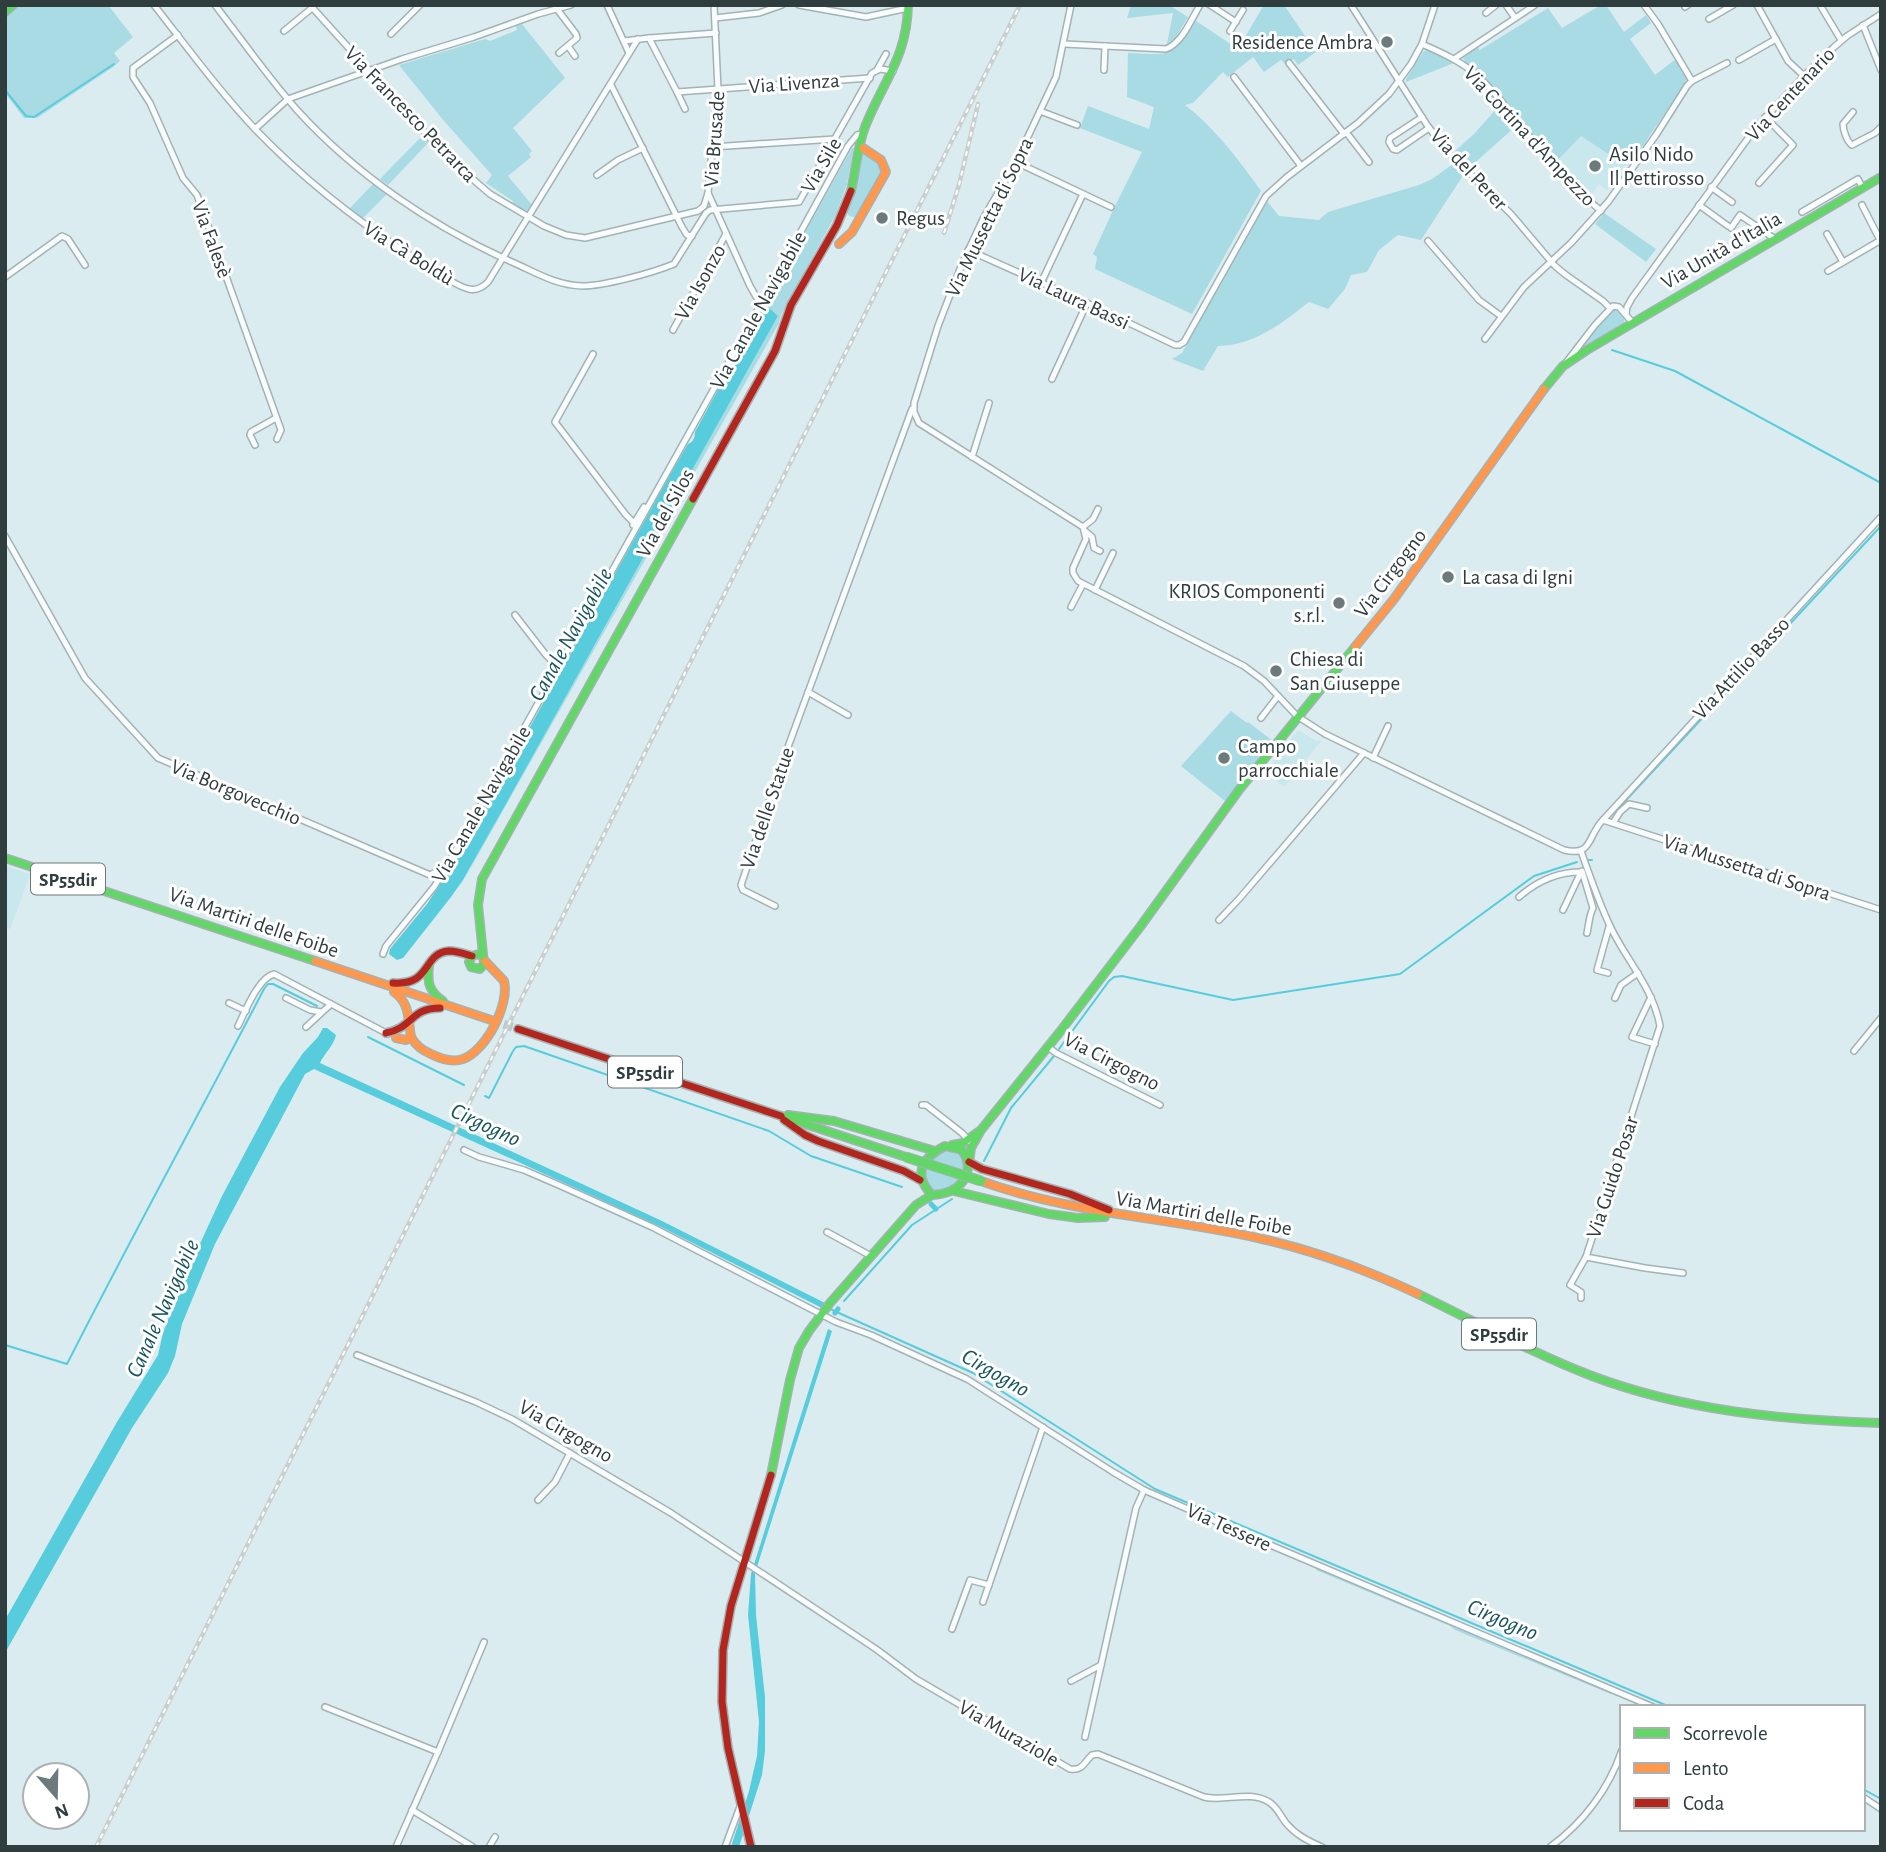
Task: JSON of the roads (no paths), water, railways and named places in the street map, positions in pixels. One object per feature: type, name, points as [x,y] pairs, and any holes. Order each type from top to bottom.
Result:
[{"type":"main road","points":[[5,12],[13,5]]},
{"type":"main road","name":"Via del Silos","points":[[477,960],[481,942],[478,901],[482,879],[775,351],[792,305],[842,215],[853,186],[862,134],[906,41],[908,6]]},
{"type":"main road","points":[[839,244],[858,223],[886,172],[883,160],[861,147]]},
{"type":"main road","name":"Via Unità d'Italia","points":[[1580,354],[1629,318],[1775,239],[1880,178]]},
{"type":"main road","points":[[842,215],[858,223]]},
{"type":"main road","name":"Via Cirgogno","points":[[969,1162],[970,1144],[1140,927],[1234,797],[1400,591],[1537,399],[1563,366],[1580,354]]},
{"type":"main road","name":"Via Martiri delle Foibe","points":[[5,858],[491,1020]]},
{"type":"main road","points":[[446,951],[460,953],[497,972],[504,980],[507,992],[487,1038],[475,1052],[454,1061],[445,1060],[413,1043],[408,1007],[399,995],[370,980],[409,984],[420,977],[433,959],[446,951]]},
{"type":"main road","points":[[429,964],[427,982],[431,992],[459,1010]]},
{"type":"main road","points":[[386,1033],[400,1031],[424,1008],[459,1010]]},
{"type":"main road","name":"Via Martiri delle Foibe","points":[[517,1029],[1051,1202],[1253,1237],[1326,1256],[1415,1291],[1552,1360],[1662,1398],[1757,1417],[1881,1423]]},
{"type":"main road","points":[[396,1038],[406,1040],[411,1037]]},
{"type":"main road","points":[[774,1113],[834,1121],[936,1151]]},
{"type":"main road","points":[[774,1113],[811,1138],[904,1171],[932,1195]]},
{"type":"main road","points":[[751,1847],[725,1730],[722,1673],[727,1623],[773,1467],[796,1356],[808,1331],[821,1314],[916,1205],[922,1166],[936,1151],[970,1144]]},
{"type":"main road","points":[[916,1205],[932,1195],[947,1195],[963,1182],[969,1162],[962,1150],[950,1146]]},
{"type":"main road","points":[[969,1162],[982,1169],[1081,1198],[1124,1216]]},
{"type":"main road","points":[[954,1191],[1068,1217],[1124,1216]]},
{"type":"street","points":[[133,68],[178,35],[154,5]]},
{"type":"street","points":[[215,5],[304,118],[341,152],[388,190],[441,226],[503,259],[556,282],[583,286],[601,284],[674,264],[708,211],[715,209]]},
{"type":"street","points":[[391,34],[419,5]]},
{"type":"street","points":[[256,129],[288,99],[368,70],[474,37],[546,8],[557,9],[570,5]]},
{"type":"street","name":"Via Brusade","points":[[714,5],[718,89],[708,193],[754,294],[762,302]]},
{"type":"street","points":[[715,18],[759,13],[782,5]]},
{"type":"street","points":[[799,5],[866,17],[908,6]]},
{"type":"street","name":"Via Mussetta di Sopra","points":[[914,403],[952,286],[1056,77],[1071,5]]},
{"type":"street","points":[[1064,44],[1163,50],[1178,41],[1200,5]]},
{"type":"street","points":[[1210,5],[1236,22]]},
{"type":"street","name":"Via del Perer","points":[[1351,5],[1429,128],[1450,155],[1511,214],[1566,275],[1614,307]]},
{"type":"street","points":[[1234,77],[1301,166],[1379,104],[1400,80],[1422,44],[1435,5]]},
{"type":"street","points":[[1486,13],[1496,5]]},
{"type":"street","points":[[1506,5],[1514,19]]},
{"type":"street","points":[[1454,59],[1535,5]]},
{"type":"street","points":[[1644,5],[1692,81]]},
{"type":"street","points":[[1709,19],[1733,5]]},
{"type":"street","points":[[1757,5],[1788,61],[1804,76]]},
{"type":"street","points":[[1820,5],[1842,40]]},
{"type":"street","name":"Via Francesco Petrarca","points":[[284,31],[311,6],[448,159],[490,194],[558,233],[585,238],[696,211]]},
{"type":"street","points":[[609,6],[629,53]]},
{"type":"street","points":[[557,9],[577,38],[559,53]]},
{"type":"street","points":[[1230,31],[1243,10]]},
{"type":"street","name":"Via Centenario","points":[[1629,318],[1627,307],[1632,299],[1742,144],[1804,76],[1842,40],[1881,14]]},
{"type":"street","points":[[1863,25],[1881,69]]},
{"type":"street","points":[[624,41],[716,33]]},
{"type":"street","name":"Via Cà Boldù","points":[[178,35],[221,90],[304,177],[360,222],[435,272],[466,288],[478,289],[485,285],[503,259],[638,39]]},
{"type":"street","points":[[649,38],[685,109]]},
{"type":"street","points":[[1739,60],[1776,39]]},
{"type":"street","name":"Via Cortina d'Ampezzo","points":[[1422,44],[1454,59],[1475,74],[1559,169],[1601,211]]},
{"type":"street","points":[[568,46],[575,56]]},
{"type":"street","points":[[1104,70],[1105,46]]},
{"type":"street","name":"Via Sile","points":[[715,209],[799,202],[886,54]]},
{"type":"street","name":"Via Falesè","points":[[128,62],[133,68],[133,77],[150,103],[183,178],[197,195],[281,430]]},
{"type":"street","points":[[1289,63],[1369,162]]},
{"type":"street","points":[[1485,339],[1524,287],[1601,211],[1647,148],[1687,86],[1727,63]]},
{"type":"street","points":[[877,70],[893,71]]},
{"type":"street","name":"Via Livenza","points":[[677,92],[870,78]]},
{"type":"street","points":[[611,85],[684,232],[692,236]]},
{"type":"street","name":"Via Mussetta di Sopra","points":[[1040,111],[1077,125]]},
{"type":"street","points":[[1853,113],[1843,124],[1852,145],[1881,127]]},
{"type":"street","points":[[1422,117],[1390,138],[1393,149],[1429,128]]},
{"type":"street","points":[[1759,183],[1793,145],[1765,117]]},
{"type":"street","name":"Via Canale Navigabile","points":[[383,954],[386,946],[447,866],[848,146],[857,135],[862,134]]},
{"type":"street","points":[[712,147],[835,139]]},
{"type":"street","points":[[597,175],[618,160],[643,148]]},
{"type":"street","points":[[1016,162],[1111,208]]},
{"type":"street","name":"Via Laura Bassi","points":[[968,250],[1179,345],[1184,342],[1266,196],[1301,166]]},
{"type":"street","name":"Via Unità d'Italia","points":[[1802,212],[1858,179],[1862,187]]},
{"type":"street","points":[[1712,187],[1732,202]]},
{"type":"street","points":[[701,222],[702,219],[696,211],[704,206],[708,193]]},
{"type":"street","points":[[1041,282],[1083,194]]},
{"type":"street","name":"Via Unità d'Italia","points":[[1699,205],[1729,227],[1740,215],[1775,239]]},
{"type":"street","points":[[1828,271],[1880,240],[1862,205]]},
{"type":"street","name":"Via Isonzo","points":[[673,330],[726,234]]},
{"type":"street","points":[[1827,234],[1843,262]]},
{"type":"street","points":[[5,277],[62,236],[68,239],[85,265]]},
{"type":"street","points":[[1428,241],[1479,300],[1501,316]]},
{"type":"street","name":"Via Centenario","points":[[1563,366],[1614,307],[1632,299]]},
{"type":"street","points":[[1052,379],[1087,303]]},
{"type":"street","points":[[1614,307],[1629,318]]},
{"type":"street","points":[[593,354],[555,422],[634,523]]},
{"type":"street","points":[[914,403],[914,412],[919,423],[1084,529],[1092,537],[1094,548],[1100,551]]},
{"type":"street","name":"Via delle Statue","points":[[775,906],[743,890],[741,885],[864,532],[914,403]]},
{"type":"street","points":[[972,457],[989,403]]},
{"type":"street","points":[[255,445],[251,432],[276,418]]},
{"type":"street","points":[[277,439],[281,430],[288,434]]},
{"type":"street","name":"Via Canale Navigabile","points":[[631,537],[634,523],[656,491]]},
{"type":"street","points":[[1084,529],[1098,509]]},
{"type":"street","name":"Via Attilio Basso","points":[[1602,820],[1881,517]]},
{"type":"street","points":[[1084,529],[1086,539],[1073,569],[1075,577],[1083,584],[1233,659],[1257,674],[1297,716],[1311,726],[1564,850],[1576,852],[1584,849],[1602,820]]},
{"type":"street","name":"Via Borgovecchio","points":[[5,536],[85,678],[158,758],[430,875]]},
{"type":"street","points":[[1095,590],[1113,553]]},
{"type":"street","points":[[1071,607],[1083,584]]},
{"type":"street","points":[[515,615],[558,667]]},
{"type":"street","points":[[808,692],[848,715]]},
{"type":"street","points":[[1261,718],[1278,696]]},
{"type":"street","points":[[1373,758],[1388,726]]},
{"type":"street","points":[[1219,920],[1364,753]]},
{"type":"street","name":"Via Mussetta di Sopra","points":[[1613,824],[1629,804],[1647,808]]},
{"type":"street","name":"Via Mussetta di Sopra","points":[[1602,820],[1881,910]]},
{"type":"street","name":"Via Guido Posar","points":[[1581,851],[1593,908],[1587,933]]},
{"type":"street","points":[[434,886],[430,875],[447,866]]},
{"type":"street","points":[[1519,897],[1541,881],[1584,870]]},
{"type":"street","points":[[1563,910],[1584,870]]},
{"type":"street","name":"Via Guido Posar","points":[[1584,870],[1610,926],[1651,997],[1660,1026],[1586,1257],[1683,1273]]},
{"type":"street","points":[[1608,973],[1597,970],[1610,926]]},
{"type":"street","points":[[1615,998],[1621,985],[1638,973]]},
{"type":"street","points":[[238,1026],[262,981],[274,974],[423,1050]]},
{"type":"street","points":[[1651,997],[1632,1037],[1655,1044]]},
{"type":"street","points":[[286,998],[310,1010],[321,1012]]},
{"type":"street","points":[[229,1003],[246,1011]]},
{"type":"street","points":[[306,1027],[331,1004]]},
{"type":"street","points":[[1854,1051],[1881,1018]]},
{"type":"street","points":[[386,1033],[411,1037]]},
{"type":"street","name":"Via Cirgogno","points":[[1048,1047],[1160,1105]]},
{"type":"street","points":[[922,1105],[926,1105],[970,1144]]},
{"type":"street","name":"Via Tessere","points":[[464,1150],[524,1170],[640,1222],[821,1314],[967,1380],[1144,1490],[1637,1704]]},
{"type":"street","points":[[827,1232],[871,1256]]},
{"type":"street","points":[[1581,1298],[1581,1292],[1570,1285],[1586,1257]]},
{"type":"street","name":"Via Cirgogno","points":[[357,1354],[493,1409],[671,1513],[746,1565]]},
{"type":"street","points":[[983,1602],[1043,1427]]},
{"type":"street","points":[[538,1500],[555,1482],[570,1453]]},
{"type":"street","points":[[1085,1737],[1136,1508],[1144,1490]]},
{"type":"street","name":"Via Muraziole","points":[[746,1565],[876,1649],[916,1679],[1070,1769],[1080,1768],[1092,1755],[1098,1754],[1206,1797],[1260,1798],[1274,1806],[1297,1833],[1322,1847]]},
{"type":"street","points":[[952,1629],[970,1580],[989,1585]]},
{"type":"street","points":[[396,1847],[484,1642]]},
{"type":"street","points":[[1071,1681],[1101,1665]]},
{"type":"street","points":[[325,1707],[438,1752]]},
{"type":"street","points":[[1550,1847],[1570,1831],[1591,1807],[1610,1780],[1620,1755]]},
{"type":"street","points":[[1865,1798],[1881,1808]]},
{"type":"street","points":[[725,1847],[741,1807]]},
{"type":"street","points":[[412,1810],[473,1847]]},
{"type":"street","points":[[489,1847],[495,1837]]},
{"type":"water","points":[[765,304],[778,316],[458,890],[507,801],[463,880],[403,958],[397,960],[389,954],[390,949],[427,904],[456,860],[675,466],[693,440]]},
{"type":"water","points":[[323,1028],[336,1035],[320,1063],[660,1220],[825,1303],[822,1308],[661,1227],[314,1069],[305,1074],[215,1244],[182,1324],[168,1373],[132,1428],[5,1653],[5,1620],[158,1355],[163,1333],[181,1285],[222,1196],[280,1087]]},
{"type":"water","points":[[828,1329],[832,1331],[755,1573],[756,1615],[765,1697],[765,1751],[762,1775],[739,1847],[731,1847],[757,1756],[759,1722],[748,1615],[751,1574]]},
{"type":"waterway","points":[[5,90],[26,116],[34,117],[114,64]]},
{"type":"waterway","points":[[1612,350],[1675,371],[1881,483]]},
{"type":"waterway","points":[[1615,812],[1881,526]]},
{"type":"waterway","points":[[1059,1049],[1114,977],[1122,976],[1233,1000],[1400,974],[1534,876],[1577,862]]},
{"type":"waterway","points":[[5,1345],[67,1364],[264,989],[268,984],[273,984],[317,1006]]},
{"type":"waterway","points":[[368,1037],[464,1085]]},
{"type":"waterway","points":[[485,1096],[489,1098],[516,1047],[524,1046],[769,1131],[811,1156],[902,1187]]},
{"type":"waterway","points":[[984,1161],[1011,1108],[1054,1056]]},
{"type":"waterway","points":[[844,1301],[912,1225],[952,1199]]},
{"type":"waterway","points":[[931,1204],[936,1209]]},
{"type":"waterway","name":"Cirgogno","points":[[830,1309],[973,1373],[1155,1489],[1665,1705]]},
{"type":"waterway","name":"Cirgogno","points":[[835,1313],[838,1309]]},
{"type":"waterway","name":"Cirgogno","points":[[1865,1790],[1881,1799]]},
{"type":"tunnel","points":[[491,1020],[518,1029]]},
{"type":"railway","points":[[96,1847],[1020,5]]},
{"type":"railway","points":[[944,233],[959,185],[978,104]]},
{"type":"place","name":"Residence Ambra","points":[[1387,42]]},
{"type":"place","name":"Asilo Nido Il Pettirosso","points":[[1595,166]]},
{"type":"place","name":"Regus","points":[[882,218]]},
{"type":"place","name":"La casa di Igni","points":[[1448,577]]},
{"type":"place","name":"KRIOS Componenti s.r.l.","points":[[1339,603]]},
{"type":"place","name":"Chiesa di San Giuseppe","points":[[1276,671]]},
{"type":"place","name":"Campo parrocchiale","points":[[1224,758]]},
{"type":"water label","name":"Canale Navigabile","points":[[570,634]]},
{"type":"water label","name":"Canale Navigabile","points":[[162,1308]]}]
